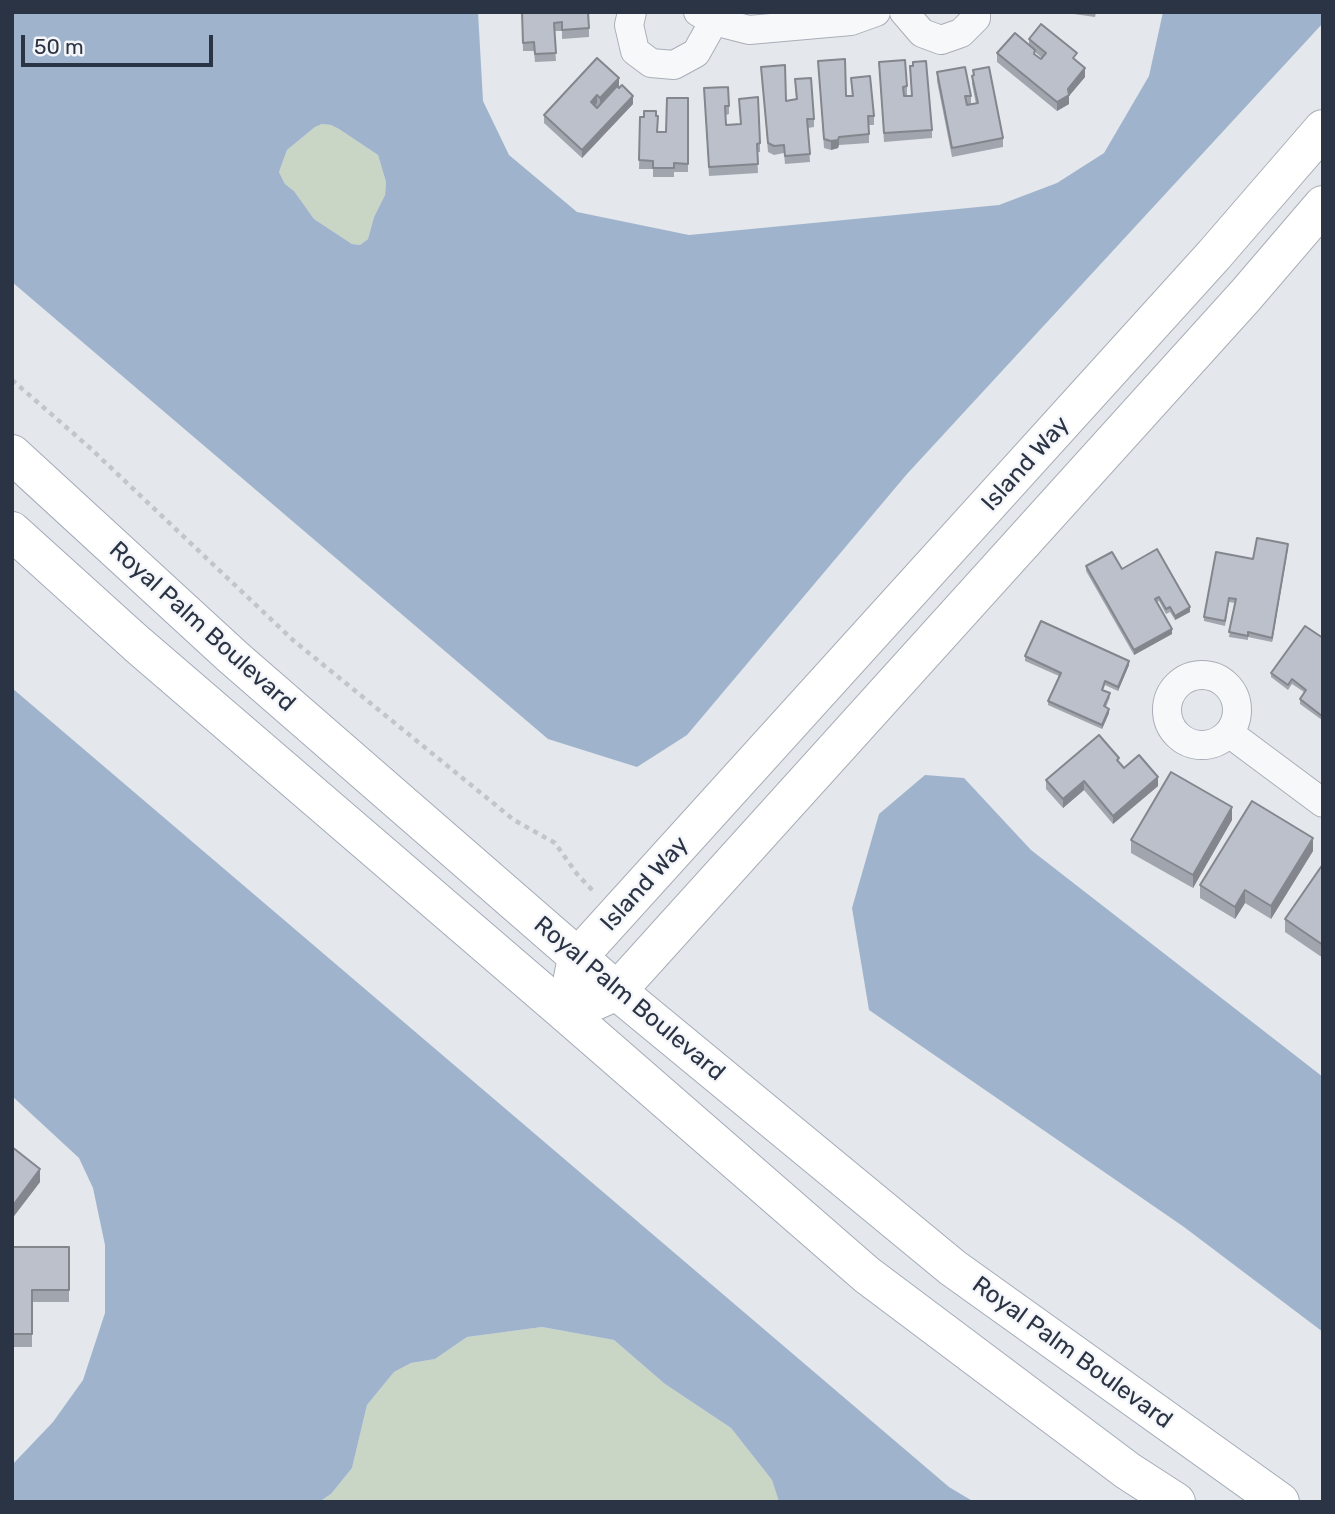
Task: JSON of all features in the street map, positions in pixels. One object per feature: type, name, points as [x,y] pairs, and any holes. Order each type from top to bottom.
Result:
[{"type":"main road","name":"Island Way","points":[[566,1013],[578,958],[1205,265],[1323,129]]},
{"type":"main road","name":"Island Way","points":[[566,1013],[617,991],[1246,295],[1323,205]]},
{"type":"main road","name":"Royal Palm Boulevard","points":[[12,454],[233,657],[617,991],[953,1268],[1280,1502]]},
{"type":"main road","name":"Royal Palm Boulevard","points":[[12,531],[137,644],[867,1275],[1128,1471],[1176,1502]]},
{"type":"street","points":[[632,12],[629,25],[635,51],[651,63],[674,65],[696,53],[706,17],[749,30],[851,21],[876,12]]},
{"type":"street","points":[[904,12],[922,33],[941,40],[961,33],[976,18],[976,12]]},
{"type":"street","points":[[1229,733],[1323,803]]},
{"type":"path","points":[[12,380],[89,447],[294,641],[514,820],[555,843],[593,892],[603,891]]},
{"type":"green space","points":[[322,124],[339,129],[378,155],[386,182],[385,195],[374,217],[368,239],[360,245],[352,244],[314,219],[294,191],[285,184],[279,172],[287,150]]},
{"type":"green space","points":[[542,1327],[614,1340],[665,1384],[731,1428],[772,1480],[779,1502],[319,1502],[331,1494],[352,1468],[367,1405],[394,1372],[411,1363],[435,1359],[467,1337]]},
{"type":"water","points":[[12,12],[478,12],[483,101],[509,155],[577,212],[689,235],[999,205],[1057,183],[1104,153],[1149,76],[1163,12],[1323,12],[1323,23],[907,474],[687,735],[637,767],[548,739],[12,282]],"holes":[[[322,124],[331,125],[378,155],[386,182],[385,195],[374,217],[368,239],[360,245],[352,244],[314,219],[294,191],[285,184],[279,172],[287,150],[315,127]]]},
{"type":"water","points":[[12,688],[949,1487],[974,1502],[779,1502],[772,1480],[731,1428],[665,1384],[614,1340],[542,1327],[467,1337],[435,1359],[411,1363],[394,1372],[367,1405],[352,1468],[331,1494],[319,1502],[12,1502],[12,1465],[53,1422],[83,1380],[105,1313],[105,1245],[93,1188],[79,1158],[12,1096]]},
{"type":"water","points":[[925,775],[964,778],[1031,850],[1323,1077],[1323,1332],[1184,1227],[869,1010],[852,908],[879,814]]},
{"type":"building","points":[[522,12],[588,12],[589,28],[562,30],[562,22],[554,23],[556,53],[535,54],[534,42],[523,43]]},
{"type":"building","points":[[1041,24],[1077,53],[1073,58],[1085,68],[1068,89],[1069,95],[1057,102],[997,53],[1015,33],[1035,50],[1034,54],[1041,59],[1046,53],[1029,39]]},
{"type":"building","points":[[597,58],[619,78],[600,98],[597,95],[591,102],[597,108],[617,86],[619,88],[622,85],[633,96],[582,150],[544,115]]},
{"type":"building","points":[[845,59],[846,96],[853,96],[851,78],[870,76],[874,116],[868,116],[869,134],[839,137],[838,140],[831,141],[824,139],[818,61]]},
{"type":"building","points":[[905,60],[907,86],[903,87],[904,96],[912,96],[910,66],[913,66],[913,62],[926,61],[932,130],[884,133],[879,62]]},
{"type":"building","points":[[785,65],[786,101],[797,99],[795,79],[811,78],[814,119],[807,119],[810,154],[785,156],[784,145],[774,146],[768,143],[761,67]]},
{"type":"building","points":[[965,67],[971,96],[965,96],[967,105],[978,103],[973,70],[989,67],[1003,138],[952,148],[937,72]]},
{"type":"building","points":[[728,87],[726,125],[741,124],[739,99],[758,97],[758,164],[709,167],[704,88]]},
{"type":"building","points":[[667,98],[688,98],[688,164],[674,163],[674,168],[653,168],[653,161],[639,160],[640,117],[644,117],[644,111],[656,111],[657,132],[666,132]]},
{"type":"building","points":[[1257,538],[1288,544],[1272,638],[1248,632],[1248,636],[1229,632],[1236,599],[1229,598],[1225,621],[1204,617],[1216,552],[1253,559]]},
{"type":"building","points":[[1157,549],[1190,607],[1175,616],[1170,607],[1166,609],[1159,597],[1155,599],[1172,629],[1134,650],[1086,566],[1112,552],[1122,569]]},
{"type":"building","points":[[1041,621],[1129,661],[1118,687],[1105,681],[1102,690],[1110,693],[1104,706],[1109,709],[1102,725],[1048,701],[1061,673],[1025,656]]},
{"type":"building","points":[[1305,626],[1323,638],[1322,716],[1300,699],[1306,690],[1292,679],[1288,685],[1271,673]]},
{"type":"building","points":[[1099,735],[1124,768],[1139,755],[1158,777],[1113,816],[1084,781],[1063,799],[1046,780]]},
{"type":"building","points":[[1171,772],[1232,807],[1193,875],[1131,840]]},
{"type":"building","points":[[1252,801],[1313,838],[1271,906],[1245,890],[1235,907],[1200,885]]},
{"type":"building","points":[[1323,864],[1323,945],[1285,919]]},
{"type":"building","points":[[12,1147],[40,1169],[14,1204],[12,1202]]},
{"type":"building","points":[[12,1247],[69,1247],[69,1290],[32,1290],[32,1334],[12,1334]]}]
